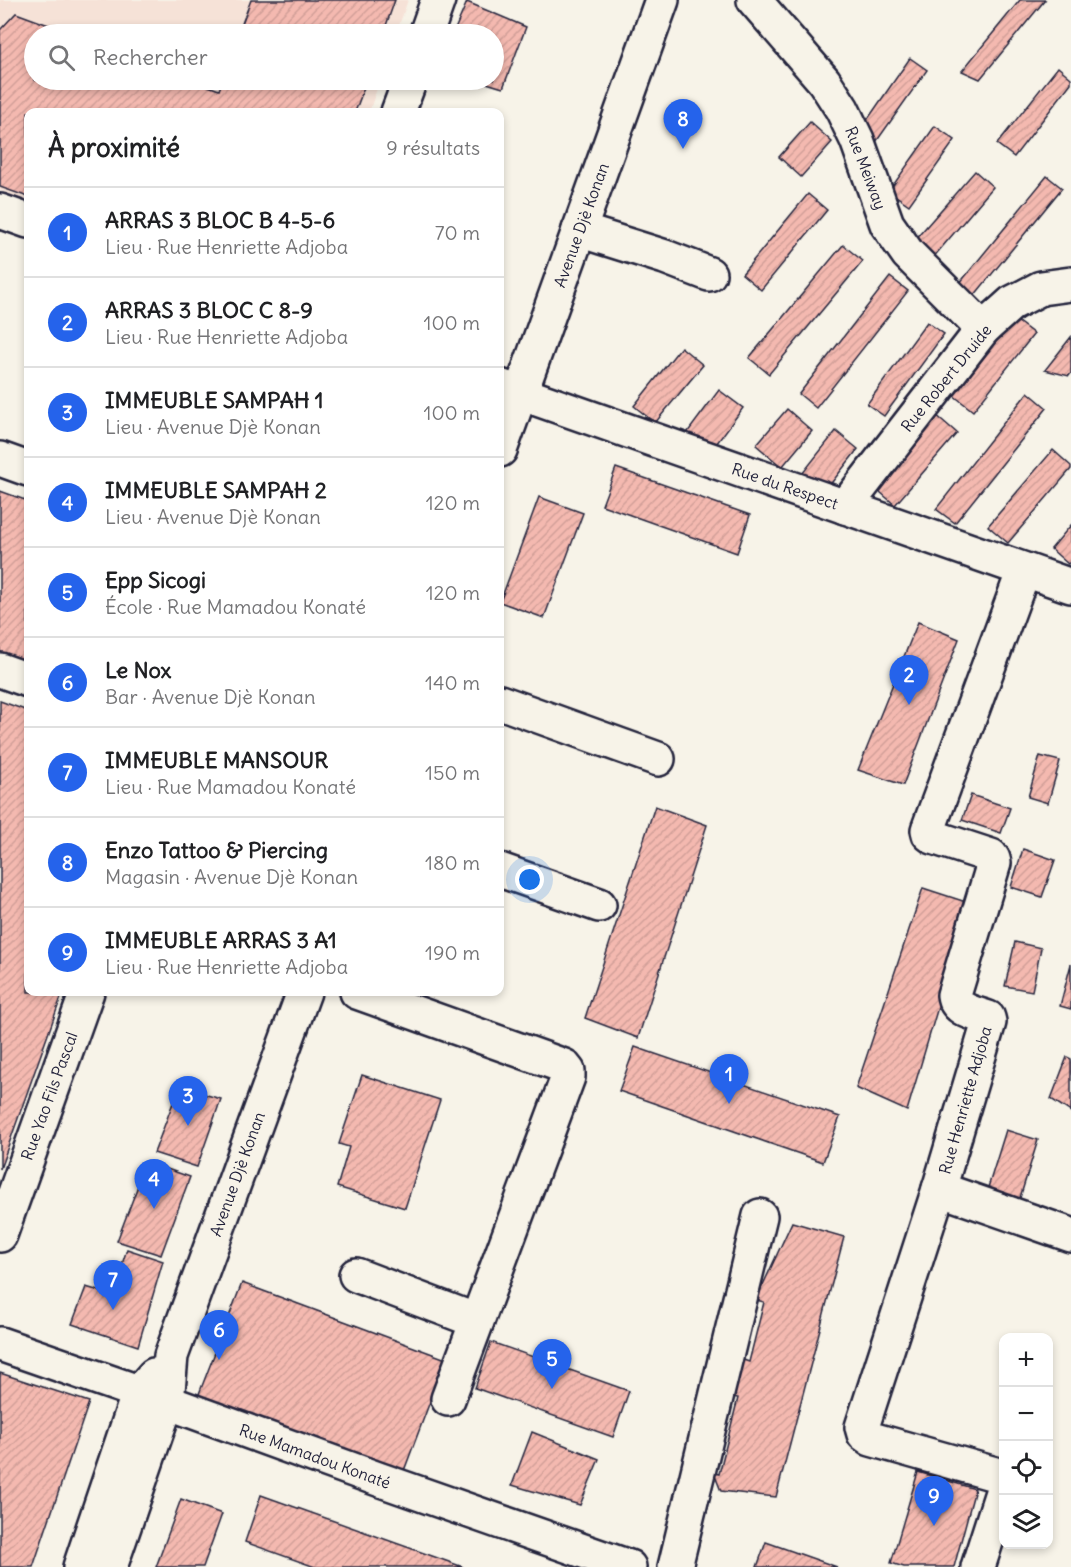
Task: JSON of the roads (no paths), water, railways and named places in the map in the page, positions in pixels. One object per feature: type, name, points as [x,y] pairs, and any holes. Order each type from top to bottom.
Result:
[{"type":"street","points":[[430,24],[438,0]]},
{"type":"street","name":"Avenue Djè Konan","points":[[504,426],[510,389],[579,230],[662,0]]},
{"type":"street","name":"Rue Meiway","points":[[754,0],[824,81],[842,109],[857,140],[887,224],[908,254],[983,329]]},
{"type":"street","points":[[400,108],[406,90]]},
{"type":"street","points":[[0,211],[24,219]]},
{"type":"street","points":[[579,230],[665,257],[709,274]]},
{"type":"street","name":"Rue Robert Druide","points":[[845,507],[983,329],[1012,303],[1041,288],[1071,284]]},
{"type":"street","name":"Rue du Respect","points":[[510,389],[1071,586]]},
{"type":"street","points":[[0,459],[24,468]]},
{"type":"street","name":"Rue Henriette Adjoba","points":[[978,1567],[1004,1489],[1002,1480],[995,1474],[870,1439],[864,1434],[862,1427],[939,1189],[989,1022],[988,1018],[960,1008],[955,1003],[954,995],[994,863],[993,859],[991,856],[933,837],[928,834],[928,830],[1024,570]]},
{"type":"street","points":[[0,670],[24,679]]},
{"type":"street","points":[[504,703],[658,759]]},
{"type":"street","points":[[504,871],[599,905]]},
{"type":"street","name":"Rue Yao Fils Pascal","points":[[0,1235],[86,996]]},
{"type":"street","name":"Avenue Djè Konan","points":[[80,1567],[171,1356],[303,996]]},
{"type":"street","points":[[368,996],[564,1066],[568,1071],[568,1077],[448,1399]]},
{"type":"street","points":[[939,1189],[1071,1235]]},
{"type":"street","points":[[675,1567],[760,1216]]},
{"type":"street","points":[[356,1275],[477,1321]]},
{"type":"street","name":"Rue Mamadou Konaté","points":[[0,1344],[629,1567]]},
{"type":"street","name":"Avenue Djè Konan","points":[[110,1567],[153,1397]]},
{"type":"place","name":"Enzo Tattoo & Piercing","points":[[683,149]]},
{"type":"place","name":"ARRAS 3 BLOC C 8-9","points":[[909,705]]},
{"type":"place","name":"ARRAS 3 BLOC B 4-5-6","points":[[729,1104]]},
{"type":"place","name":"IMMEUBLE SAMPAH 1","points":[[188,1126]]},
{"type":"place","name":"IMMEUBLE SAMPAH 2","points":[[154,1209]]},
{"type":"place","name":"IMMEUBLE MANSOUR","points":[[113,1310]]},
{"type":"place","name":"Le Nox","points":[[219,1360]]},
{"type":"place","name":"Epp Sicogi","points":[[552,1389]]},
{"type":"place","name":"IMMEUBLE ARRAS 3 A1","points":[[934,1526]]}]
